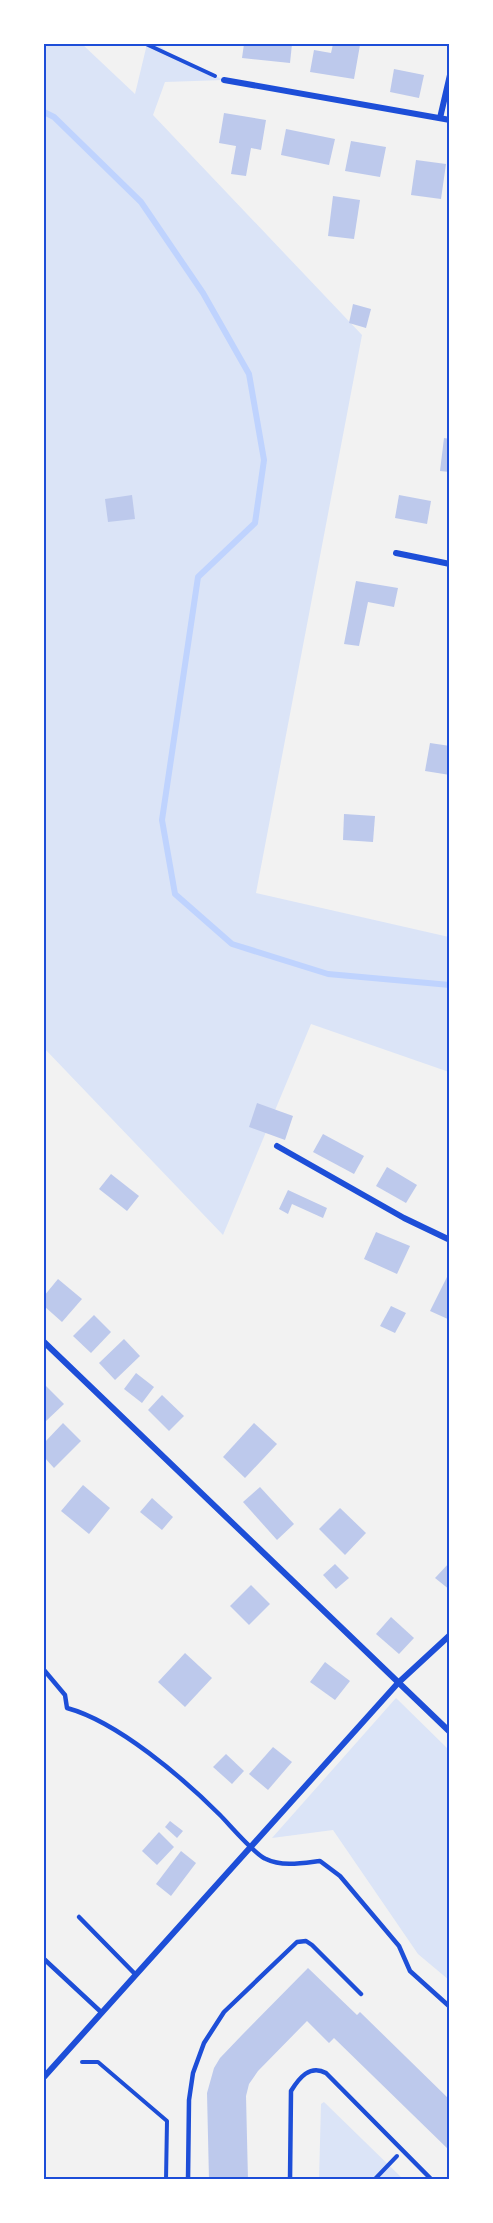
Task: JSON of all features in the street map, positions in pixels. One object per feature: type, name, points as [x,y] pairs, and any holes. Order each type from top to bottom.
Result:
[{"type":"street","points":[[440,118],[450,75]]},
{"type":"street","points":[[224,80],[450,120]]},
{"type":"street","points":[[396,553],[450,564]]},
{"type":"street","points":[[277,1146],[404,1218],[450,1240]]},
{"type":"street","points":[[44,1342],[450,1732]]},
{"type":"street","points":[[44,2077],[398,1683],[450,1635]]},
{"type":"lane","points":[[44,1670],[65,1695],[67,1708],[119,1732],[189,1784],[265,1859],[290,1864],[320,1861],[340,1876],[399,1946],[410,1971],[450,2007]]},
{"type":"lane","points":[[79,1917],[136,1975]]},
{"type":"lane","points":[[188,2180],[189,2100],[193,2073],[204,2043],[224,2012],[297,1942],[306,1941],[312,1945],[361,1994]]},
{"type":"lane","points":[[44,1959],[101,2012]]},
{"type":"lane","points":[[290,2180],[291,2091],[306,2073],[314,2069],[326,2073],[432,2180]]},
{"type":"path","points":[[146,44],[224,80]]},
{"type":"path","points":[[82,2062],[98,2062],[167,2121],[166,2180]]},
{"type":"path","points":[[374,2180],[403,2150]]},
{"type":"shaded area","points":[[44,44],[82,44],[135,94],[147,44],[157,44],[171,55],[224,80],[165,82],[153,115],[362,335],[256,893],[449,937],[449,1072],[311,1024],[223,1235],[44,1048]]},
{"type":"shaded area","points":[[396,1698],[449,1750],[449,1980],[418,1954],[333,1830],[272,1838]]},
{"type":"shaded area","points":[[324,2102],[403,2179],[319,2180],[321,2104]]},
{"type":"building","points":[[244,44],[292,44],[290,63],[242,58]]},
{"type":"building","points":[[333,44],[360,45],[354,79],[310,72],[314,50],[331,53]]},
{"type":"building","points":[[394,69],[424,75],[419,98],[390,92]]},
{"type":"building","points":[[224,113],[266,120],[261,150],[251,148],[246,176],[231,174],[236,146],[219,143]]},
{"type":"building","points":[[286,129],[335,139],[329,165],[281,155]]},
{"type":"building","points":[[351,141],[386,147],[380,177],[345,171]]},
{"type":"building","points":[[416,160],[446,164],[441,199],[411,195]]},
{"type":"building","points":[[333,196],[360,200],[354,239],[328,236]]},
{"type":"building","points":[[353,304],[371,309],[366,328],[349,323]]},
{"type":"building","points":[[444,438],[450,439],[450,472],[440,471]]},
{"type":"building","points":[[132,495],[135,519],[108,522],[105,499]]},
{"type":"building","points":[[399,495],[431,501],[427,524],[395,518]]},
{"type":"building","points":[[356,581],[398,588],[394,607],[368,602],[359,646],[344,644]]},
{"type":"building","points":[[430,743],[450,746],[450,775],[425,771]]},
{"type":"building","points":[[344,814],[375,816],[373,842],[343,840]]},
{"type":"building","points":[[257,1103],[293,1116],[285,1140],[249,1127]]},
{"type":"building","points":[[323,1134],[364,1156],[354,1174],[313,1152]]},
{"type":"building","points":[[387,1167],[417,1185],[406,1203],[376,1186]]},
{"type":"building","points":[[111,1174],[139,1196],[127,1211],[99,1189]]},
{"type":"building","points":[[288,1190],[327,1208],[323,1218],[292,1204],[288,1214],[279,1209]]},
{"type":"building","points":[[376,1232],[410,1246],[397,1274],[364,1259]]},
{"type":"building","points":[[450,1271],[450,1320],[430,1311]]},
{"type":"building","points":[[58,1279],[82,1299],[62,1322],[44,1306],[44,1296]]},
{"type":"building","points":[[391,1306],[406,1313],[395,1333],[380,1326]]},
{"type":"building","points":[[94,1315],[111,1332],[91,1353],[73,1336]]},
{"type":"building","points":[[124,1339],[140,1356],[115,1380],[99,1363]]},
{"type":"building","points":[[136,1373],[154,1387],[142,1403],[124,1389]]},
{"type":"building","points":[[44,1386],[64,1404],[45,1422]]},
{"type":"building","points":[[162,1395],[184,1416],[169,1431],[148,1410]]},
{"type":"building","points":[[63,1423],[81,1441],[54,1468],[44,1457],[44,1443]]},
{"type":"building","points":[[254,1423],[277,1444],[245,1478],[223,1457]]},
{"type":"building","points":[[83,1485],[110,1508],[89,1534],[61,1511]]},
{"type":"building","points":[[260,1487],[294,1524],[277,1540],[243,1502]]},
{"type":"building","points":[[152,1498],[173,1517],[162,1530],[140,1512]]},
{"type":"building","points":[[340,1508],[366,1533],[345,1555],[319,1529]]},
{"type":"building","points":[[450,1562],[450,1590],[435,1578]]},
{"type":"building","points":[[335,1564],[349,1578],[336,1589],[323,1575]]},
{"type":"building","points":[[251,1585],[270,1604],[249,1625],[230,1606]]},
{"type":"building","points":[[391,1617],[414,1638],[399,1654],[376,1634]]},
{"type":"building","points":[[185,1653],[212,1678],[185,1707],[158,1682]]},
{"type":"building","points":[[325,1662],[350,1681],[335,1700],[310,1682]]},
{"type":"building","points":[[273,1747],[292,1762],[268,1790],[249,1774]]},
{"type":"building","points":[[226,1754],[244,1771],[232,1784],[213,1767]]},
{"type":"building","points":[[170,1821],[183,1831],[177,1838],[165,1827]]},
{"type":"building","points":[[159,1832],[174,1847],[157,1865],[142,1851]]},
{"type":"building","points":[[181,1851],[196,1863],[171,1896],[156,1884]]},
{"type":"building","points":[[308,1968],[357,2015],[360,2012],[450,2100],[450,2151],[334,2038],[329,2043],[307,2021],[258,2071],[249,2084],[246,2096],[248,2180],[209,2180],[207,2093],[214,2068],[220,2058]]},
{"type":"waterway","points":[[44,112],[54,117],[141,202],[203,293],[249,374],[264,460],[255,523],[198,577],[162,820],[175,894],[232,944],[328,974],[450,985]]}]
